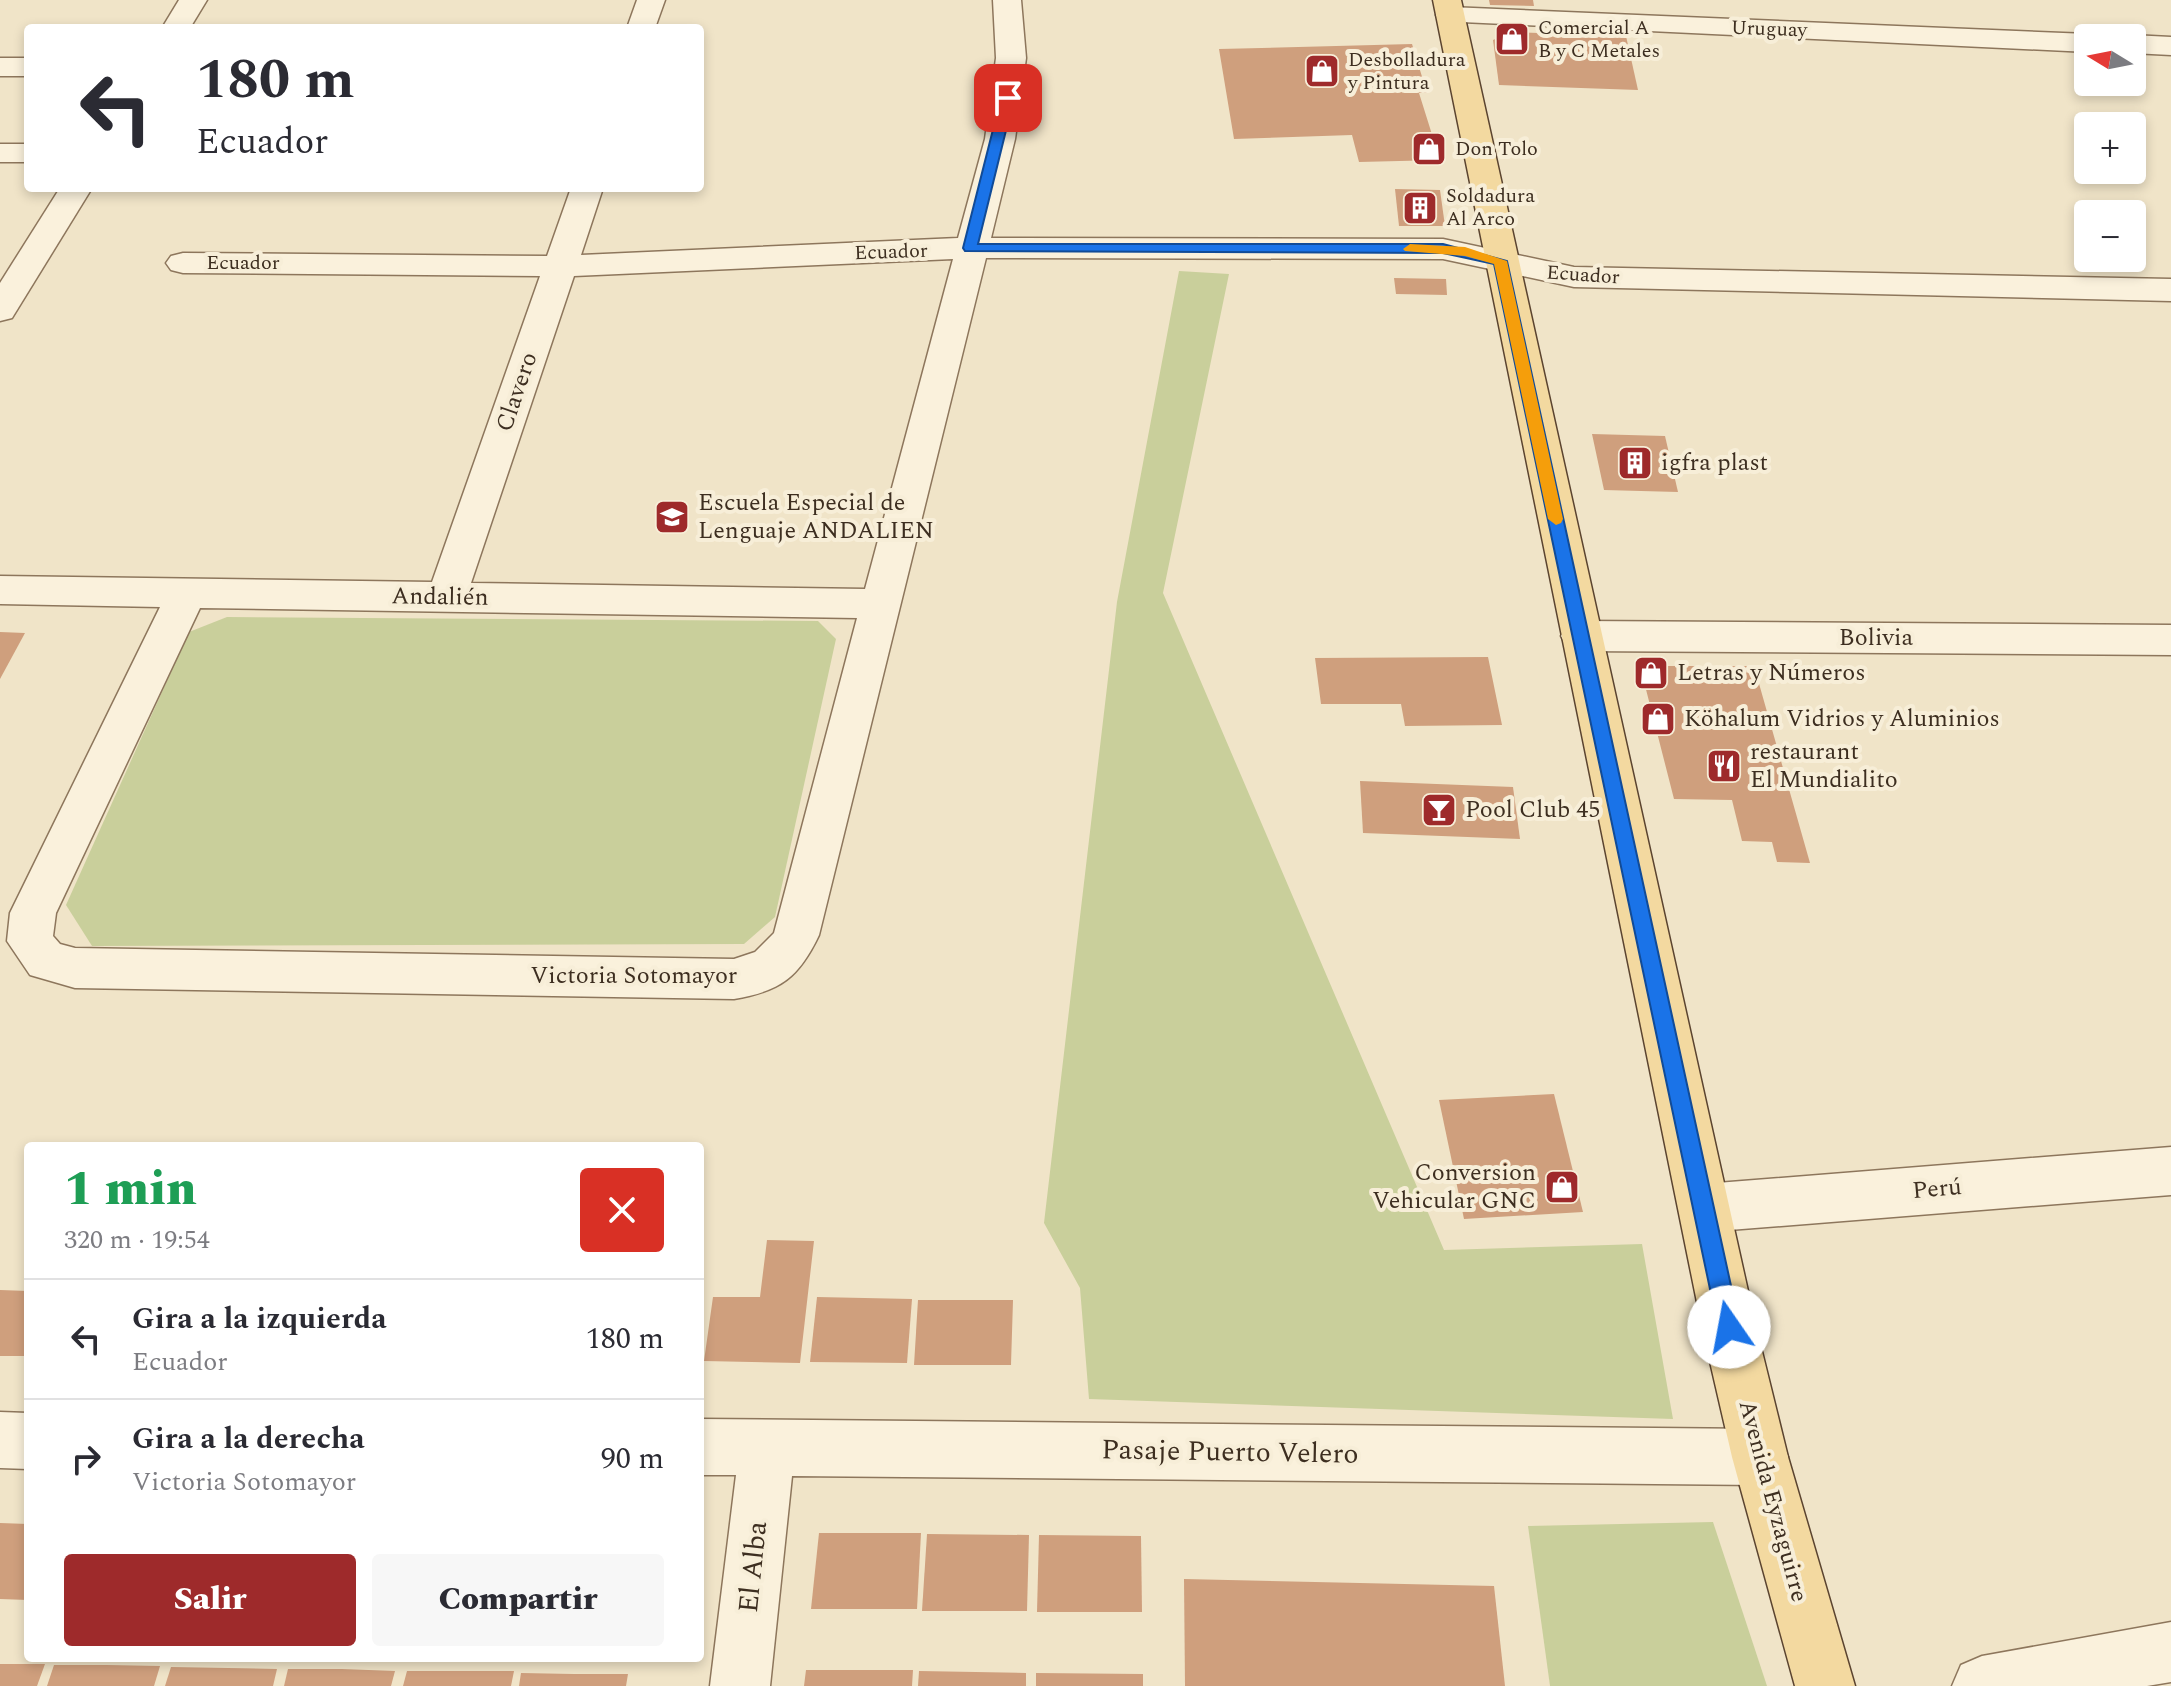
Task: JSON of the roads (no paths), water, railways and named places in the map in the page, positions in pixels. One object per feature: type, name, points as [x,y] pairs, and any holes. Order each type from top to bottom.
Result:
[{"type":"main road","name":"Avenida Eyzaguirre","points":[[1448,8],[1704,1208],[1760,1457],[1825,1686]]},
{"type":"street","points":[[178,24],[193,0]]},
{"type":"street","points":[[642,24],[651,0]]},
{"type":"street","name":"Victoria Sotomayor","points":[[187,593],[33,913],[30,941],[46,961],[59,966],[734,979],[754,976],[784,958],[796,935],[1008,98],[1011,58],[1007,0]]},
{"type":"street","name":"Uruguay","points":[[1448,8],[2074,42]]},
{"type":"street","points":[[2146,45],[2171,46]]},
{"type":"street","points":[[0,67],[24,67]]},
{"type":"street","points":[[0,153],[24,153]]},
{"type":"street","points":[[0,310],[14,264],[73,192]]},
{"type":"street","name":"Clavero","points":[[447,597],[586,192]]},
{"type":"street","name":"Ecuador","points":[[183,263],[560,266],[970,248],[1443,249],[1524,269],[1574,277],[2171,290]]},
{"type":"street","name":"Andalién","points":[[0,590],[880,604]]},
{"type":"street","name":"Bolivia","points":[[1581,636],[2171,640]]},
{"type":"street","name":"Perú","points":[[1704,1208],[2171,1171]]},
{"type":"street","points":[[0,1440],[24,1441]]},
{"type":"street","name":"Pasaje Puerto Velero","points":[[704,1447],[1760,1457]]},
{"type":"street","name":"El Alba","points":[[740,1686],[767,1448]]},
{"type":"street","points":[[1982,1686],[2171,1652]]},
{"type":"place","name":"Comercial A B y C Metales","points":[[1512,39]]},
{"type":"place","name":"Desbolladura y Pintura","points":[[1322,71]]},
{"type":"place","name":"Don Tolo","points":[[1429,149]]},
{"type":"place","name":"Soldadura Al Arco","points":[[1420,208]]},
{"type":"place","name":"igfra plast","points":[[1635,463]]},
{"type":"place","name":"Escuela Especial de Lenguaje ANDALIEN","points":[[672,517]]},
{"type":"place","name":"Letras y Números","points":[[1651,673]]},
{"type":"place","name":"Köhalum Vidrios y Aluminios","points":[[1658,719]]},
{"type":"place","name":"restaurant El Mundialito","points":[[1724,766]]},
{"type":"place","name":"Pool Club 45","points":[[1439,810]]},
{"type":"place","name":"Conversion Vehicular GNC","points":[[1562,1187]]}]
